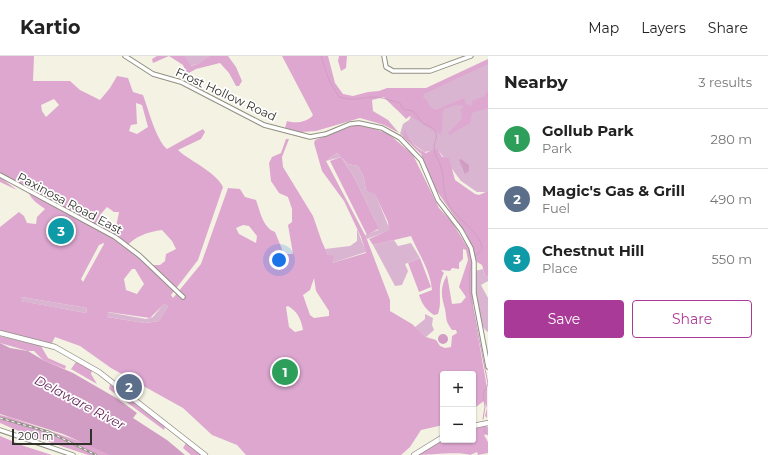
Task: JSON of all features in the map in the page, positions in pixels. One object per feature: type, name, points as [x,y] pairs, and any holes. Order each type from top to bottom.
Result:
[{"type":"main road","points":[[0,333],[55,347],[81,361],[123,390],[205,455]]},
{"type":"main road","points":[[476,425],[488,423]]},
{"type":"main road","points":[[414,455],[440,438]]},
{"type":"street","name":"Frost Hollow Road","points":[[125,56],[153,74],[181,82],[204,96],[272,128],[310,137],[321,135],[350,124],[359,123],[376,126],[392,133],[408,146],[421,160],[434,193],[468,239],[474,255],[474,293],[488,367]]},
{"type":"street","points":[[384,56],[386,66],[390,70],[430,71],[471,56]]},
{"type":"street","name":"Paxinosa Road East","points":[[0,175],[114,237],[140,256],[183,297]]},
{"type":"street","points":[[0,430],[73,455]]},
{"type":"shaded area","points":[[0,56],[34,56],[33,81],[70,81],[80,90],[100,100],[110,88],[117,76],[128,78],[133,92],[143,95],[159,139],[167,149],[203,129],[205,132],[201,139],[178,150],[209,171],[223,187],[198,260],[171,295],[173,298],[201,264],[228,188],[240,189],[245,197],[256,200],[265,223],[275,232],[284,254],[293,254],[288,225],[292,222],[292,209],[288,197],[279,193],[271,181],[269,163],[272,157],[281,153],[286,139],[289,139],[282,157],[283,167],[313,216],[328,255],[334,256],[332,263],[366,253],[361,237],[344,201],[322,171],[314,143],[315,140],[355,125],[369,127],[389,134],[413,155],[439,208],[452,222],[471,253],[473,308],[487,388],[487,408],[484,401],[476,407],[476,371],[440,371],[440,426],[421,430],[410,447],[401,455],[246,455],[237,445],[212,435],[183,408],[111,368],[80,346],[55,337],[51,345],[0,331],[0,227],[19,212],[24,216],[27,223],[36,224],[37,217],[45,209],[32,198],[28,190],[0,173]],"holes":[[[54,99],[59,105],[46,117],[42,111],[41,105]],[[136,103],[142,105],[148,127],[137,134],[129,131],[131,125],[137,124]],[[337,153],[348,164],[358,166],[364,178],[366,191],[375,194],[388,222],[389,230],[369,239],[373,245],[411,236],[427,269],[431,282],[432,290],[419,295],[421,301],[434,315],[438,314],[440,304],[440,284],[444,273],[441,270],[450,271],[452,268],[459,269],[459,263],[463,259],[463,249],[466,250],[468,260],[459,287],[466,297],[461,303],[452,304],[447,275],[442,288],[447,322],[452,330],[456,330],[457,333],[452,336],[451,347],[445,348],[440,346],[436,340],[426,337],[412,324],[390,311],[390,300],[366,237],[326,161]],[[107,207],[114,212],[119,212],[116,227],[108,227],[100,215]],[[243,225],[249,226],[257,236],[256,243],[239,234],[236,228]],[[162,230],[172,241],[176,249],[166,254],[165,261],[160,265],[148,265],[126,247],[138,237]],[[104,243],[83,282],[81,279],[99,245]],[[132,269],[135,269],[144,284],[137,294],[126,290],[124,279]],[[314,278],[316,291],[329,311],[329,316],[314,318],[310,315],[303,295],[310,290]],[[22,297],[87,308],[86,313],[21,301]],[[165,303],[168,306],[159,321],[145,323],[107,317],[108,312],[150,318]],[[288,306],[297,313],[303,330],[295,332],[289,327],[286,307]]]},
{"type":"shaded area","points":[[157,56],[169,56],[153,63],[152,59]]},
{"type":"shaded area","points":[[169,56],[185,56],[191,66],[209,56],[228,56],[236,67],[242,81],[239,86],[236,86],[229,73],[220,63],[196,69],[187,74],[183,65]]},
{"type":"shaded area","points":[[185,56],[209,56],[197,64],[190,66]]},
{"type":"shaded area","points":[[282,56],[328,56],[335,83],[343,94],[353,96],[387,88],[426,88],[488,59],[488,64],[424,94],[423,98],[427,100],[430,107],[436,110],[464,98],[466,104],[471,106],[473,100],[483,97],[488,91],[488,108],[472,113],[470,123],[449,135],[448,133],[461,120],[462,113],[460,110],[464,106],[456,105],[444,109],[441,135],[410,116],[406,119],[384,97],[372,100],[373,111],[388,120],[399,133],[384,125],[360,118],[316,131],[301,132],[285,128],[287,121],[301,122],[313,115]]},
{"type":"shaded area","points":[[339,56],[347,56],[346,68],[341,71],[338,61]]},
{"type":"shaded area","points":[[488,62],[488,192],[477,192],[461,181],[438,150],[424,152],[400,134],[403,124],[409,120],[423,91]]},
{"type":"shaded area","points":[[405,128],[412,143],[419,149],[426,153],[437,148],[442,157],[449,158],[455,180],[475,194],[479,195],[488,191],[488,277],[485,275],[482,265],[477,262],[466,233],[434,187],[421,154],[403,137]]},
{"type":"shaded area","points":[[337,153],[341,157],[326,161]]},
{"type":"shaded area","points":[[341,157],[348,164],[358,166],[364,178],[366,191],[375,193],[390,230],[367,239],[365,235],[378,230],[378,226],[354,177]]},
{"type":"shaded area","points":[[341,157],[354,177],[378,226],[378,229],[367,235],[330,161]]},
{"type":"shaded area","points":[[0,177],[17,190],[0,182]]},
{"type":"shaded area","points":[[357,229],[366,252],[332,263],[325,249],[350,246],[357,241]]},
{"type":"shaded area","points":[[394,240],[398,246],[411,243],[420,258],[405,264],[408,271],[402,285],[395,286],[373,245]]},
{"type":"shaded area","points":[[420,258],[431,287],[419,292],[408,263]]},
{"type":"shaded area","points":[[483,269],[485,275],[488,277],[488,281],[481,285],[488,298],[488,332],[481,322],[476,294],[475,271]]},
{"type":"shaded area","points":[[171,295],[168,306],[159,321],[145,323],[107,317],[107,312],[146,319],[153,317]]},
{"type":"shaded area","points":[[22,297],[87,308],[86,313],[20,301]]},
{"type":"shaded area","points":[[425,314],[433,318],[432,325],[434,330],[426,337],[415,327],[425,319]]},
{"type":"shaded area","points":[[0,336],[41,346],[48,358],[66,366],[65,369],[43,360],[34,351],[28,351],[0,343]]},
{"type":"shaded area","points":[[76,362],[92,370],[91,374],[97,384],[71,369]]},
{"type":"shaded area","points":[[110,384],[165,426],[164,430],[109,389]]},
{"type":"shaded area","points":[[0,415],[99,448],[112,455],[88,455],[28,435],[0,423]]},
{"type":"shaded area","points":[[485,426],[488,427],[488,434],[484,435],[488,442],[488,453],[478,455],[477,452],[470,455],[452,453],[416,455],[440,442],[440,443],[476,443],[476,428]]},
{"type":"shaded area","points":[[0,436],[24,446],[52,455],[0,455]]},
{"type":"shaded area","points":[[186,443],[201,455],[191,455],[183,448]]},
{"type":"water","points":[[461,159],[469,165],[469,171],[465,174],[459,160]]},
{"type":"water","points":[[441,334],[445,334],[447,335],[447,343],[441,344],[438,341],[438,337]]},
{"type":"water","name":"Delaware River","points":[[0,343],[10,348],[28,351],[43,360],[73,373],[118,399],[137,413],[133,418],[167,440],[185,455],[110,455],[63,434],[0,414]]},
{"type":"waterway","points":[[321,56],[329,80],[339,97],[354,99],[377,97],[400,103],[403,109],[414,112],[422,123],[434,129],[436,133],[434,149],[442,170],[446,199],[451,209],[473,231],[481,243],[482,249],[474,258]]},
{"type":"waterway","points":[[472,263],[469,275],[470,293],[488,384],[483,394],[485,407],[483,419]]},
{"type":"waterway","points":[[484,428],[485,433],[488,435]]},
{"type":"railway","points":[[0,418],[49,432],[96,455]]},
{"type":"place","name":"Chestnut Hill","points":[[61,231]]},
{"type":"place","name":"Gollub Park","points":[[285,372]]},
{"type":"place","name":"Magic's Gas & Grill","points":[[129,387]]}]
